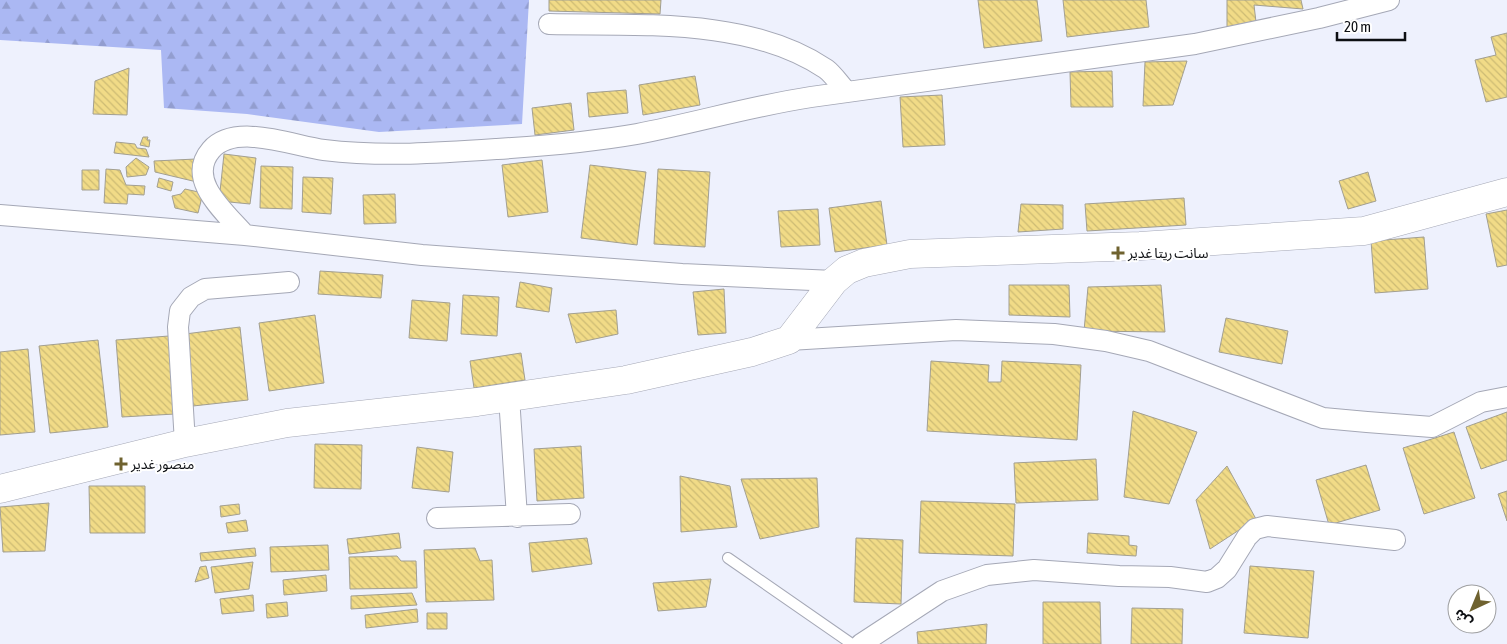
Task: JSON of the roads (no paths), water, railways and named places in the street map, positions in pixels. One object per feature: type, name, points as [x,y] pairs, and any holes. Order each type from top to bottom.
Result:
[{"type":"street","points":[[245,235],[212,198],[203,181],[203,163],[212,149],[225,140],[243,135],[323,150],[390,155],[581,142],[709,120],[770,103],[1195,44],[1362,4],[1389,0]]},
{"type":"street","points":[[549,24],[684,26],[772,42],[827,70],[847,92]]},
{"type":"street","points":[[789,340],[834,280],[847,270],[864,263],[910,254],[1140,246],[1364,231],[1507,192]]},
{"type":"street","points":[[0,215],[245,235],[441,256],[682,274],[834,280]]},
{"type":"street","points":[[185,443],[178,327],[180,311],[191,297],[206,289],[289,282]]},
{"type":"street","points":[[0,489],[185,443],[287,423],[509,397],[626,380],[702,365],[789,340],[956,330],[1054,334],[1106,341],[1149,351],[1323,418],[1367,422],[1432,427],[1481,402],[1507,397]]},
{"type":"street","points":[[509,397],[517,517]]},
{"type":"street","points":[[437,518],[570,514]]},
{"type":"street","points":[[861,644],[942,591],[987,575],[1034,570],[1119,576],[1170,577],[1206,582],[1217,578],[1227,569],[1246,537],[1255,529],[1267,526],[1395,540]]},
{"type":"lane","points":[[728,558],[852,644]]},
{"type":"place","name":"سانت ريتا غدير","points":[[1118,253]]},
{"type":"place","name":"منصور غدير","points":[[121,464]]}]
